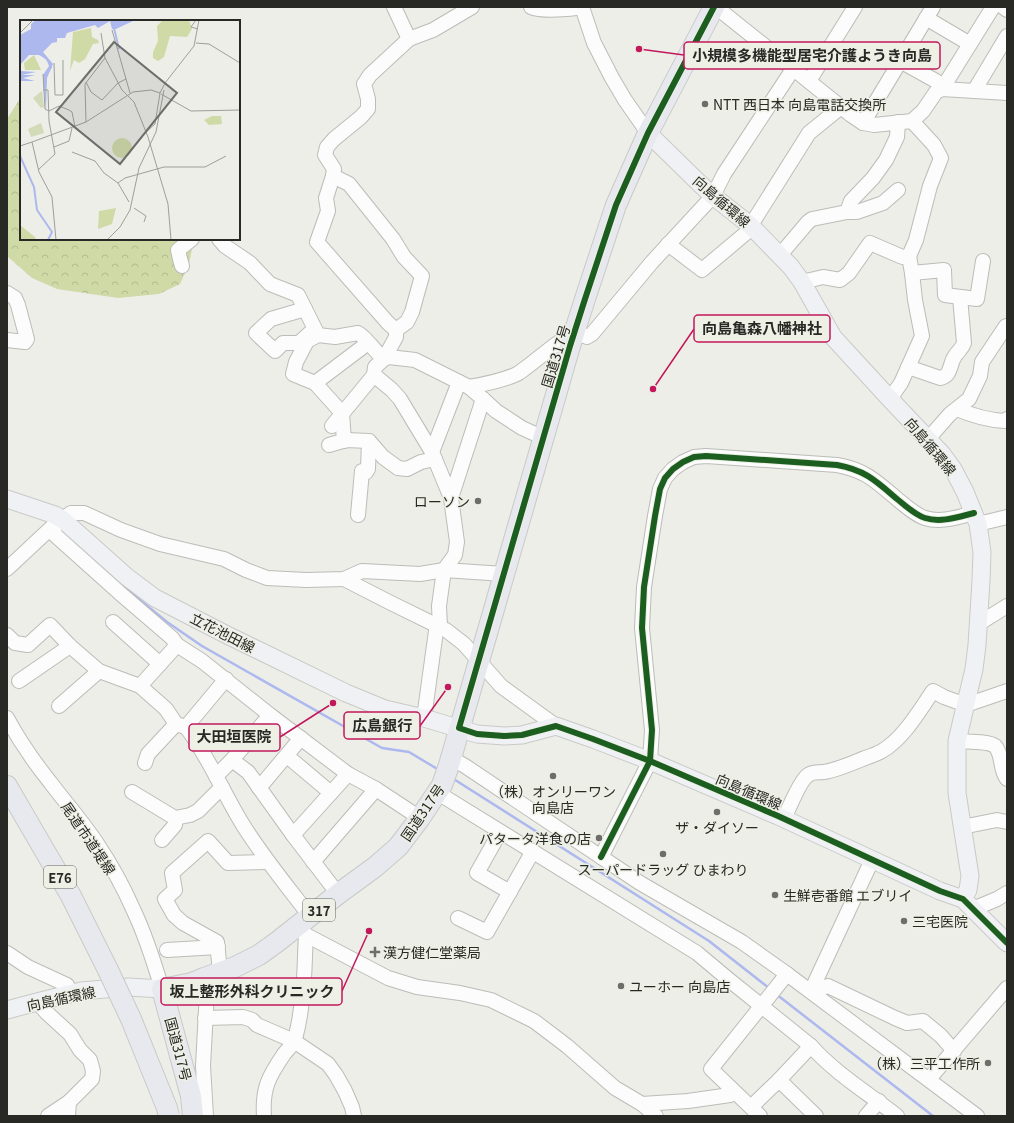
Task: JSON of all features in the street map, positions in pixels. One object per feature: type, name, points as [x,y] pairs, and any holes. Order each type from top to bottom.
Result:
[{"type":"highway","name":"国道317号","points":[[193,1116],[191,1096],[162,989],[192,983],[235,967],[259,955],[305,926],[338,894],[375,867],[398,847],[440,789],[450,762],[585,299],[616,205],[648,133],[715,7]]},
{"type":"highway","name":"E76","points":[[7,786],[71,896],[108,970],[131,1019],[169,1116]]},
{"type":"main road","name":"向島循環線","points":[[648,133],[713,196],[751,226],[795,272],[834,337],[942,454],[953,469],[960,481],[976,519],[982,552],[977,645],[974,669],[957,741],[957,793],[970,876],[968,904]]},
{"type":"main road","name":"立花池田線","points":[[7,499],[55,515],[57,522],[155,598],[227,635],[346,693],[385,709],[459,728]]},
{"type":"main road","name":"向島循環線","points":[[556,726],[650,761],[784,819],[968,904],[1007,942]]},
{"type":"main road","points":[[459,728],[477,734],[504,736],[522,735],[556,726]]},
{"type":"main road","name":"向島循環線","points":[[7,1010],[81,991],[129,987],[162,989]]},
{"type":"street","points":[[394,7],[409,39]]},
{"type":"street","points":[[332,426],[374,375],[375,367],[384,359],[396,337],[396,330],[388,323],[317,242],[328,212],[326,198],[334,176],[334,169],[325,155],[327,147],[368,109],[368,99],[364,84],[370,75],[409,39],[433,30],[472,7]]},
{"type":"street","points":[[531,7],[537,9],[570,9],[582,7],[594,44],[625,100],[648,133]]},
{"type":"street","points":[[715,7],[863,123],[874,125],[905,122],[924,111],[936,92],[942,89],[1007,93]]},
{"type":"street","points":[[809,81],[855,7]]},
{"type":"street","points":[[942,89],[992,7]]},
{"type":"street","points":[[1003,7],[1007,10]]},
{"type":"street","points":[[863,123],[930,13],[970,44]]},
{"type":"street","points":[[974,91],[1007,36]]},
{"type":"street","points":[[900,61],[936,81],[942,89]]},
{"type":"street","points":[[464,385],[502,380],[518,373],[563,340],[575,334],[588,337],[592,334],[668,244],[713,196],[724,174],[793,69]]},
{"type":"street","points":[[668,244],[702,270],[746,233],[809,133],[841,107]]},
{"type":"street","points":[[847,212],[851,201],[873,178],[886,160],[905,122]]},
{"type":"street","points":[[889,398],[901,384],[922,336],[909,256],[916,240],[930,186],[941,158],[934,145],[905,122]]},
{"type":"street","points":[[334,176],[339,180],[350,184],[393,239],[404,257],[422,276],[412,312],[407,322],[396,330]]},
{"type":"street","points":[[780,255],[812,219],[847,212],[857,212],[883,203],[898,190]]},
{"type":"street","points":[[182,266],[178,250],[191,240]]},
{"type":"street","points":[[220,240],[225,246],[250,263],[270,284],[298,295],[316,332]]},
{"type":"street","points":[[802,282],[823,278],[840,280],[849,273],[870,243],[903,257],[909,256]]},
{"type":"street","points":[[912,272],[944,270],[945,294],[977,299],[983,261]]},
{"type":"street","points":[[7,293],[15,298],[27,339],[25,342],[7,340]]},
{"type":"street","points":[[908,367],[940,378],[944,377],[949,372],[954,356],[963,348],[964,343],[960,297]]},
{"type":"street","points":[[305,309],[271,319],[256,333],[275,351],[283,343],[299,342],[316,332],[335,337],[358,333],[363,336],[384,359]]},
{"type":"street","points":[[928,439],[950,414],[969,399],[980,376],[982,362],[1006,326]]},
{"type":"street","points":[[316,332],[307,341],[296,362],[293,374],[315,383],[342,413],[344,441]]},
{"type":"street","points":[[315,383],[368,343]]},
{"type":"street","points":[[384,359],[389,357],[415,360],[464,385],[484,399],[496,412],[544,438]]},
{"type":"street","points":[[374,375],[400,399],[433,455],[451,498],[457,542],[455,555],[444,570],[439,606],[440,627],[436,631],[424,718]]},
{"type":"street","points":[[329,445],[344,441],[369,441],[383,457],[398,468],[407,469],[433,455],[464,385]]},
{"type":"street","points":[[451,498],[484,399]]},
{"type":"street","points":[[957,409],[969,415],[990,420],[1007,419]]},
{"type":"street","points":[[358,515],[362,471],[366,472],[368,469],[369,441]]},
{"type":"street","points":[[601,857],[650,761],[652,730],[642,628],[644,587],[660,489],[673,469],[683,462],[706,456],[837,465],[860,471],[874,480],[910,510],[925,518],[938,520],[1007,517]]},
{"type":"street","points":[[7,569],[57,522],[71,513],[84,513],[121,530],[160,544],[224,559],[267,578],[306,580],[344,579],[362,572],[420,574],[444,570],[504,574]]},
{"type":"street","points":[[57,522],[55,535],[172,638],[177,645],[202,660],[270,715],[348,774],[376,789],[420,818]]},
{"type":"street","points":[[344,579],[446,630],[464,644],[478,662],[501,686],[556,726]]},
{"type":"street","points":[[978,624],[1007,606]]},
{"type":"street","points":[[113,622],[160,664]]},
{"type":"street","points":[[7,635],[15,643],[28,645],[50,625],[70,646],[99,671],[140,686],[166,709],[197,742],[243,824],[268,862],[305,926],[388,978],[417,987],[460,993],[491,1000],[530,1019],[566,1046],[616,1088],[642,1104],[656,1116]]},
{"type":"street","points":[[140,686],[177,645]]},
{"type":"street","points":[[19,681],[70,646]]},
{"type":"street","points":[[59,706],[99,671]]},
{"type":"street","points":[[145,763],[148,754],[181,726],[226,679]]},
{"type":"street","points":[[784,819],[806,776],[814,772],[824,772],[881,752],[893,744],[920,710],[933,690],[944,697],[966,705],[1007,691]]},
{"type":"street","points":[[132,792],[175,818],[190,815],[198,810],[219,782],[232,760],[270,715]]},
{"type":"street","name":"尾道市道堤線","points":[[7,718],[49,781],[82,822],[108,861],[134,909],[162,989]]},
{"type":"street","points":[[259,788],[301,738]]},
{"type":"street","points":[[957,741],[988,743],[1003,752],[1002,769],[1005,778],[1007,779]]},
{"type":"street","points":[[287,756],[331,793]]},
{"type":"street","points":[[232,760],[248,772],[292,835],[338,894]]},
{"type":"street","points":[[450,762],[465,766],[640,883],[742,942],[785,977],[811,991],[977,1116]]},
{"type":"street","points":[[292,835],[348,774]]},
{"type":"street","points":[[313,862],[376,789]]},
{"type":"street","points":[[440,789],[500,832],[698,953],[811,1046],[821,1057],[850,1082],[879,1101],[897,1116]]},
{"type":"street","points":[[162,840],[175,825],[175,818]]},
{"type":"street","points":[[962,827],[997,820],[1007,822]]},
{"type":"street","points":[[500,832],[477,873],[510,892]]},
{"type":"street","points":[[206,1116],[203,1066],[205,1018],[207,992],[218,947],[217,942],[183,924],[174,915],[165,899],[175,890],[172,873],[208,841],[228,863],[268,862]]},
{"type":"street","points":[[458,918],[487,932],[532,851]]},
{"type":"street","points":[[811,991],[872,860]]},
{"type":"street","points":[[968,904],[997,898],[1007,893]]},
{"type":"street","points":[[264,1116],[264,1089],[269,1077],[294,1041],[301,1007],[304,980],[305,926]]},
{"type":"street","points":[[167,950],[218,947]]},
{"type":"street","points":[[7,953],[28,967],[67,985],[70,994]]},
{"type":"street","points":[[785,977],[711,1069],[755,1112],[779,1080],[811,1046]]},
{"type":"street","points":[[811,991],[828,986],[907,1023],[923,1021],[941,1036],[954,1051]]},
{"type":"street","points":[[929,1080],[1007,988]]},
{"type":"street","points":[[36,1002],[70,1034],[80,1050],[90,1060],[93,1071],[92,1079],[69,1102],[48,1116]]},
{"type":"street","points":[[205,1018],[247,1018],[252,1020],[257,1025],[294,1041],[328,1064],[344,1091],[352,1107],[354,1116]]},
{"type":"street","points":[[779,1080],[816,1116]]},
{"type":"street","points":[[642,1104],[688,1100],[730,1095],[735,1093]]},
{"type":"street","points":[[866,1116],[879,1101]]},
{"type":"street","points":[[68,1116],[69,1102]]},
{"type":"green space","points":[[20,99],[20,240],[194,240],[189,264],[180,284],[159,294],[118,298],[57,289],[32,278],[7,256],[7,119]]},
{"type":"waterway","points":[[107,573],[167,622],[202,646],[382,748],[409,752],[439,770]]},
{"type":"waterway","points":[[452,778],[709,941],[769,988]]},
{"type":"waterway","points":[[776,994],[933,1116]]},
{"type":"cycle path","points":[[714,7],[648,133],[616,205],[570,346],[459,728],[477,734],[504,736],[522,735],[556,726],[650,761],[778,816],[940,891],[963,899],[1007,943]]},
{"type":"cycle path","points":[[601,857],[650,761],[652,730],[642,628],[644,587],[660,489],[665,478],[673,469],[694,457],[706,456],[837,465],[847,467],[870,477],[911,510],[925,518],[943,520],[974,513]]},
{"type":"place","name":"小規模多機能型居宅介護ようき向島","points":[[639,49]]},
{"type":"place","name":"NTT 西日本 向島電話交換所","points":[[705,104]]},
{"type":"place","name":"向島亀森八幡神社","points":[[653,389]]},
{"type":"place","name":"ローソン","points":[[478,501]]},
{"type":"place","name":"広島銀行","points":[[448,687]]},
{"type":"place","name":"大田垣医院","points":[[333,703]]},
{"type":"place","name":"（株）オンリーワン 向島店","points":[[553,776]]},
{"type":"place","name":"ザ・ダイソー","points":[[717,812]]},
{"type":"place","name":"パタータ洋食の店","points":[[599,838]]},
{"type":"place","name":"スーパードラッグ ひまわり","points":[[663,854]]},
{"type":"place","name":"生鮮壱番館 エブリイ","points":[[775,895]]},
{"type":"place","name":"三宅医院","points":[[904,921]]},
{"type":"place","name":"坂上整形外科クリニック","points":[[369,931]]},
{"type":"place","name":"漢方健仁堂薬局","points":[[375,952]]},
{"type":"place","name":"ユーホー 向島店","points":[[621,986]]},
{"type":"place","name":"（株）三平工作所","points":[[988,1063]]}]
